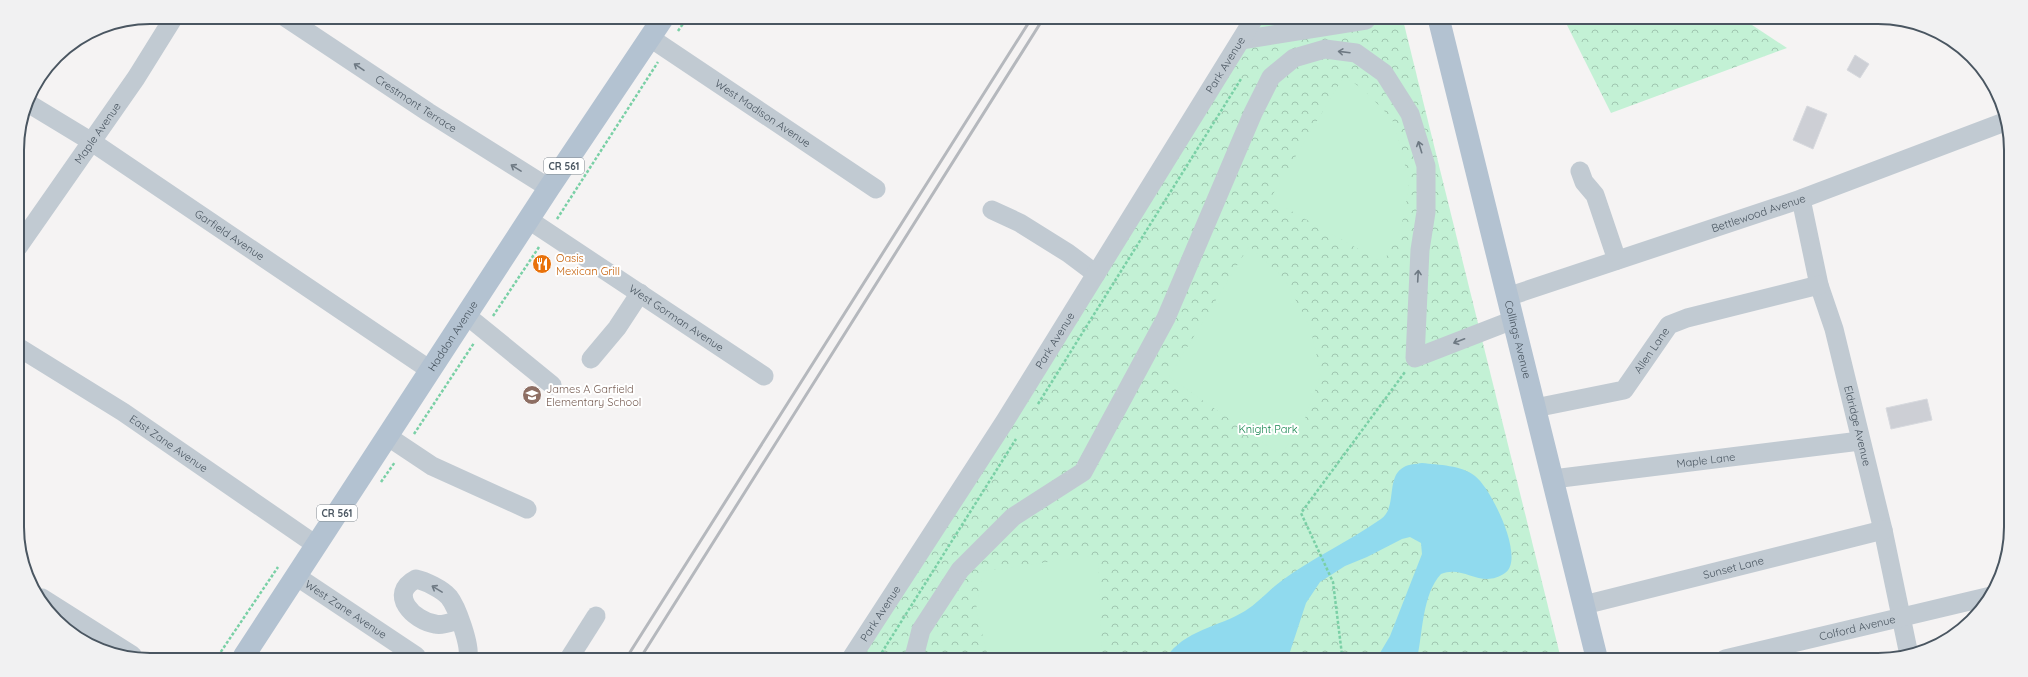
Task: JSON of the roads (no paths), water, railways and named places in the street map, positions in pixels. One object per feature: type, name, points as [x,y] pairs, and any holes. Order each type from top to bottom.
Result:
[{"type":"main road","name":"Haddon Avenue","points":[[246,653],[289,568],[316,545],[396,442],[430,370],[659,24]]},
{"type":"main road","name":"Collings Avenue","points":[[1440,24],[1596,653]]},
{"type":"street","name":"Maple Avenue","points":[[24,238],[136,78],[170,24]]},
{"type":"street","name":"Crestmont Terrace","points":[[296,24],[428,112],[549,188]]},
{"type":"street","name":"Park Avenue","points":[[855,653],[1005,421],[1250,24]]},
{"type":"street","points":[[1240,40],[1341,24]]},
{"type":"street","name":"West Madison Avenue","points":[[649,37],[876,189]]},
{"type":"street","points":[[915,653],[921,630],[960,570],[1013,517],[1083,472],[1166,318],[1252,113],[1271,77],[1294,58],[1325,49],[1356,53],[1384,73],[1410,114],[1426,166],[1426,212],[1420,250],[1415,358],[1513,320]]},
{"type":"street","name":"Garfield Avenue","points":[[32,106],[92,142],[430,370]]},
{"type":"street","name":"Bettlewood Avenue","points":[[1507,297],[1801,199],[2001,122]]},
{"type":"street","points":[[1580,171],[1584,182],[1594,195],[1617,260]]},
{"type":"street","name":"Eldridge Avenue","points":[[1801,199],[1819,285],[1834,329],[1860,441],[1883,530],[1908,650]]},
{"type":"street","points":[[992,210],[1020,223],[1068,253],[1096,274]]},
{"type":"street","name":"West Gorman Avenue","points":[[529,220],[764,376]]},
{"type":"street","name":"Allen Lane","points":[[1535,408],[1624,390],[1669,325],[1687,318],[1819,285]]},
{"type":"street","points":[[591,359],[617,328],[640,293]]},
{"type":"street","points":[[466,315],[484,328],[552,385]]},
{"type":"street","name":"East Zane Avenue","points":[[24,351],[123,412],[316,545]]},
{"type":"street","name":"Maple Lane","points":[[1552,479],[1860,441]]},
{"type":"street","points":[[396,442],[432,466],[527,509]]},
{"type":"street","name":"Sunset Lane","points":[[1584,605],[1883,530]]},
{"type":"street","name":"West Zane Avenue","points":[[289,568],[412,653]]},
{"type":"street","name":"Colford Avenue","points":[[1751,653],[1982,598]]},
{"type":"street","points":[[49,602],[123,650]]},
{"type":"street","points":[[572,653],[596,616]]},
{"type":"street","points":[[459,620],[468,642],[468,653]]},
{"type":"water","points":[[1422,463],[1443,465],[1469,472],[1475,476],[1482,483],[1497,508],[1509,539],[1511,554],[1510,565],[1505,573],[1496,578],[1480,578],[1457,572],[1441,574],[1430,592],[1424,614],[1418,653],[1380,653],[1390,636],[1422,554],[1421,543],[1410,537],[1402,539],[1367,557],[1345,566],[1320,582],[1306,603],[1290,653],[1170,653],[1182,641],[1192,635],[1245,611],[1292,573],[1381,519],[1386,514],[1389,507],[1393,485],[1398,472],[1404,467]]},
{"type":"railway","points":[[630,653],[1028,24]]},
{"type":"railway","points":[[644,653],[1040,24]]},
{"type":"place","name":"Oasis Mexican Grill","points":[[542,264]]},
{"type":"place","name":"James A Garfield Elementary School","points":[[532,395]]},
{"type":"park label","name":"Knight Park","points":[[1268,429]]}]
